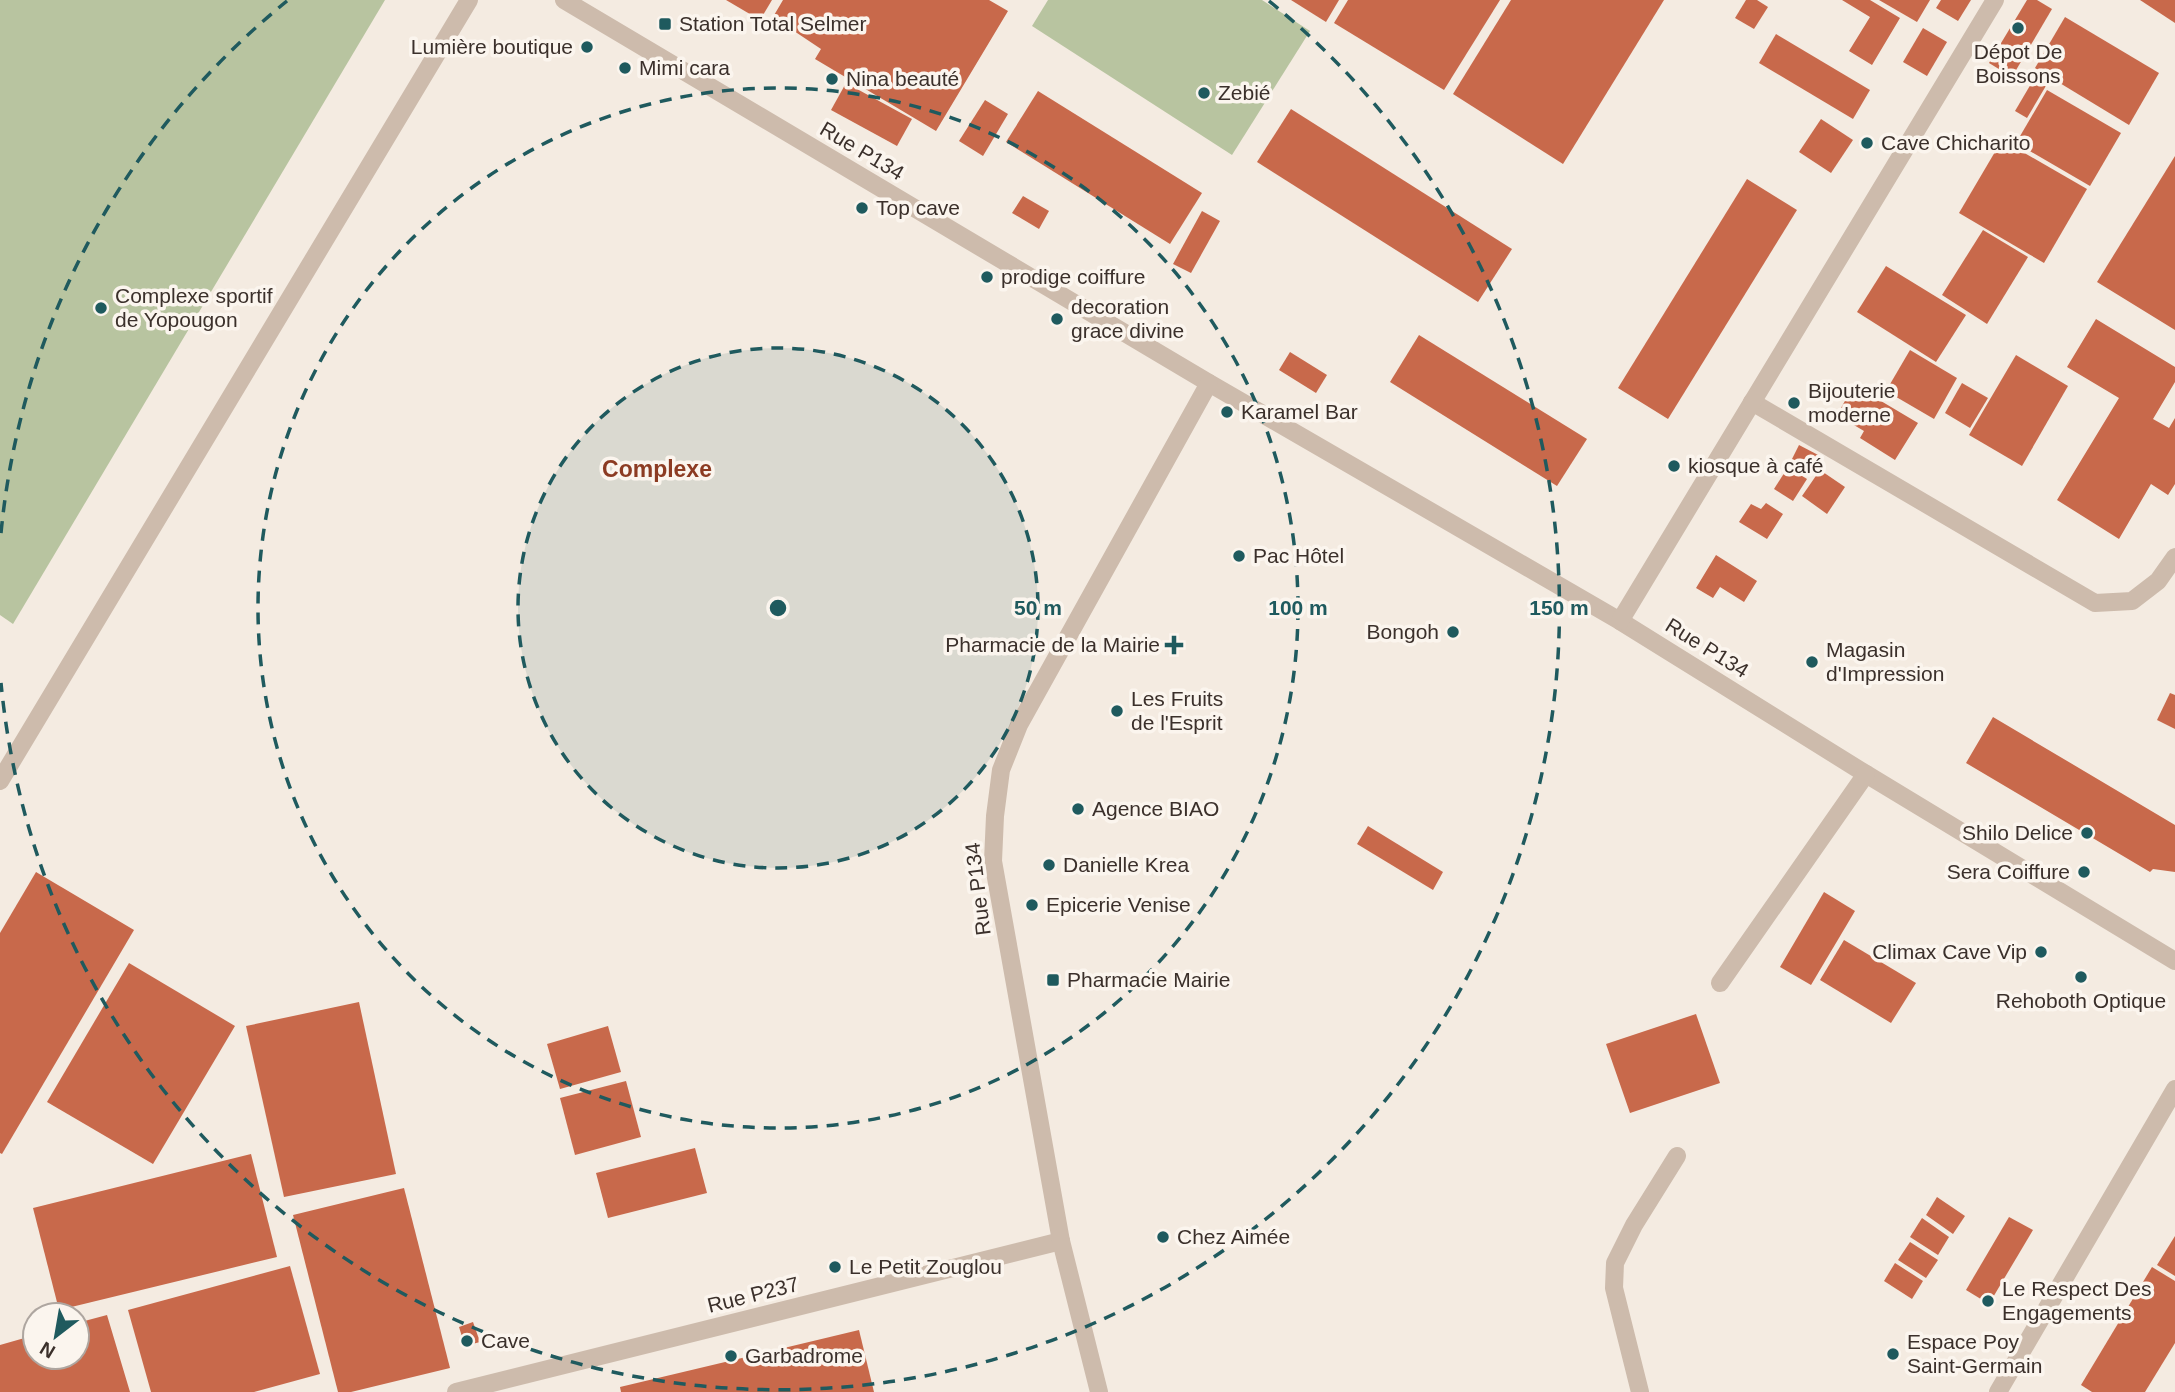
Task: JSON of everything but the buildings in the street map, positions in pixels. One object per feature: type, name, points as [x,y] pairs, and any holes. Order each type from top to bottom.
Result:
[{"type":"street","points":[[0,781],[469,0]]},
{"type":"street","name":"Rue P134","points":[[564,0],[1209,383],[1620,621],[2175,961]]},
{"type":"street","points":[[1620,621],[1995,0]]},
{"type":"street","name":"Rue P134","points":[[1099,1392],[1060,1241],[993,861],[995,816],[1001,770],[1019,725],[1209,383]]},
{"type":"street","points":[[1752,402],[2095,603],[2132,601],[2158,581],[2175,558]]},
{"type":"street","points":[[1720,984],[1866,774]]},
{"type":"street","points":[[1998,1392],[2175,1090]]},
{"type":"street","points":[[1640,1392],[1614,1287],[1615,1263],[1634,1225],[1677,1156]]},
{"type":"street","name":"Rue P237","points":[[456,1392],[1060,1241]]},
{"type":"green space","name":"Complexe sportif de Yopougon","points":[[0,0],[385,0],[13,624],[0,615]]},
{"type":"green space","name":"Zebié","points":[[1048,0],[1262,0],[1310,31],[1232,155],[1032,26]]},
{"type":"place","name":"Station Total Selmer","points":[[665,24]]},
{"type":"place","name":"Dépot De Boissons","points":[[2018,28]]},
{"type":"place","name":"Lumière boutique","points":[[587,47]]},
{"type":"place","name":"Mimi cara","points":[[625,68]]},
{"type":"place","name":"Nina beauté","points":[[832,79]]},
{"type":"place","name":"Zebié","points":[[1204,93]]},
{"type":"place","name":"Cave Chicharito","points":[[1867,143]]},
{"type":"place","name":"Top cave","points":[[862,208]]},
{"type":"place","name":"prodige coiffure","points":[[987,277]]},
{"type":"place","name":"Complexe sportif de Yopougon","points":[[101,308]]},
{"type":"place","name":"decoration grace divine","points":[[1057,319]]},
{"type":"place","name":"Bijouterie moderne","points":[[1794,403]]},
{"type":"place","name":"Karamel Bar","points":[[1227,412]]},
{"type":"place","name":"kiosque à café","points":[[1674,466]]},
{"type":"place","name":"Pac Hôtel","points":[[1239,556]]},
{"type":"place","name":"Bongoh","points":[[1453,632]]},
{"type":"place","name":"Pharmacie de la Mairie","points":[[1174,645]]},
{"type":"place","name":"Magasin d'Impression","points":[[1812,662]]},
{"type":"place","name":"Les Fruits de l'Esprit","points":[[1117,711]]},
{"type":"place","name":"Agence BIAO","points":[[1078,809]]},
{"type":"place","name":"Shilo Delice","points":[[2087,833]]},
{"type":"place","name":"Danielle Krea","points":[[1049,865]]},
{"type":"place","name":"Sera Coiffure","points":[[2084,872]]},
{"type":"place","name":"Epicerie Venise","points":[[1032,905]]},
{"type":"place","name":"Climax Cave Vip","points":[[2041,952]]},
{"type":"place","name":"Rehoboth Optique","points":[[2081,977]]},
{"type":"place","name":"Pharmacie Mairie","points":[[1053,980]]},
{"type":"place","name":"Chez Aimée","points":[[1163,1237]]},
{"type":"place","name":"Le Petit Zouglou","points":[[835,1267]]},
{"type":"place","name":"Le Respect Des Engagements","points":[[1988,1301]]},
{"type":"place","name":"Cave","points":[[467,1341]]},
{"type":"place","name":"Espace Poy Saint-Germain","points":[[1893,1354]]},
{"type":"place","name":"Garbadrome","points":[[731,1356]]},
{"type":"district","name":"Complexe","points":[[657,469]]}]
